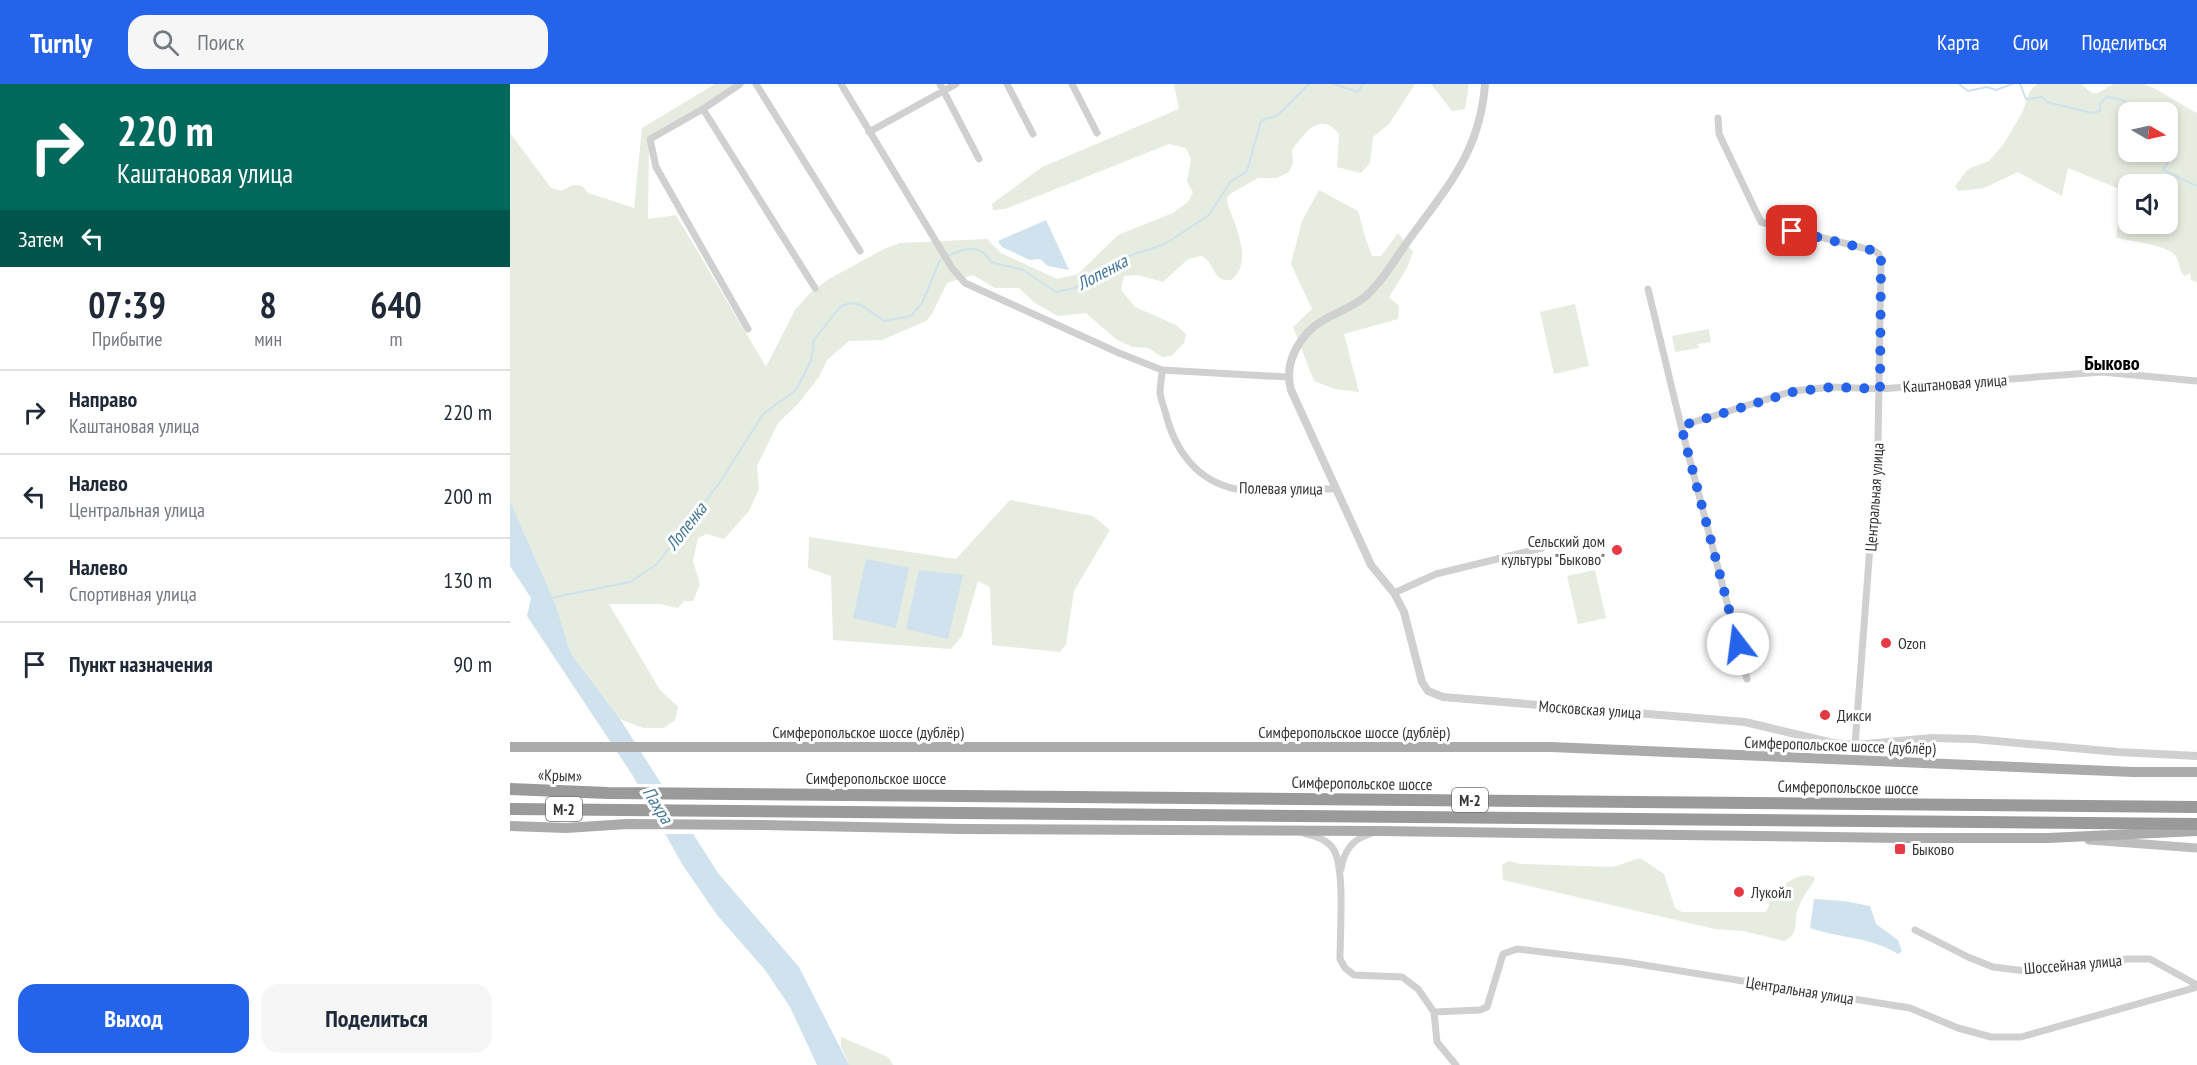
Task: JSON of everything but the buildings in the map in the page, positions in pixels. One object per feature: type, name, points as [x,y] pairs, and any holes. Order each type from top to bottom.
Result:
[{"type":"highway","name":"«Крым»","points":[[510,789],[608,793],[742,794]]},
{"type":"highway","name":"Симферопольское шоссе","points":[[742,794],[2197,807]]},
{"type":"highway","name":"«Крым»","points":[[510,809],[753,811]]},
{"type":"highway","name":"Симферопольское шоссе","points":[[753,811],[2197,824]]},
{"type":"main road","name":"Симферопольское шоссе (дублёр)","points":[[510,747],[1551,747],[2133,772],[2197,772]]},
{"type":"main road","points":[[510,826],[566,828],[627,824],[762,825],[952,829],[2048,838],[2197,831]]},
{"type":"main road","points":[[2048,838],[2197,848]]},
{"type":"street","points":[[740,84],[703,109],[650,139],[656,167],[748,329]]},
{"type":"street","points":[[756,84],[860,250]]},
{"type":"street","points":[[841,84],[952,268],[965,283],[1119,353],[1162,370],[1287,377],[1289,363],[1308,333],[1318,323],[1356,304],[1376,286],[1463,164],[1479,125],[1485,84]]},
{"type":"street","points":[[869,132],[942,87],[956,84]]},
{"type":"street","points":[[1007,84],[1033,134]]},
{"type":"street","points":[[1072,84],[1097,133]]},
{"type":"street","points":[[942,87],[979,159]]},
{"type":"street","points":[[703,109],[815,288]]},
{"type":"street","name":"Центральная улица","points":[[1718,118],[1719,134],[1761,222],[1880,254],[1878,440],[1855,745]]},
{"type":"street","points":[[1648,290],[1747,679]]},
{"type":"street","name":"Полевая улица","points":[[1162,370],[1160,394],[1168,425],[1181,454],[1220,486],[1236,489],[1336,489]]},
{"type":"street","name":"Каштановая улица","points":[[1681,426],[1793,392],[1832,387],[1880,389],[2102,372],[2197,381]]},
{"type":"street","name":"Московская улица","points":[[1287,377],[1371,565],[1394,593],[1404,612],[1422,682],[1434,695],[1477,702],[1643,712],[1745,722],[1833,743],[1855,745],[1932,738],[1974,739],[2118,752],[2197,756]]},
{"type":"street","points":[[1394,593],[1436,574],[1542,548]]},
{"type":"street","points":[[1296,831],[1326,841],[1334,850],[1340,877],[1340,959],[1345,968],[1354,975],[1402,977],[1418,989],[1434,1012],[1437,1042],[1456,1065]]},
{"type":"street","points":[[1340,877],[1346,851],[1352,842],[1362,836],[1380,831]]},
{"type":"street","name":"Шоссейная улица","points":[[1915,930],[1993,967],[2026,971],[2150,958],[2197,986]]},
{"type":"street","name":"Центральная улица","points":[[1434,1012],[1480,1010],[1487,1007],[1503,954],[1517,949],[1636,964],[1910,1008],[1958,1028],[1991,1037],[2021,1037],[2197,986]]},
{"type":"shaded area","points":[[715,84],[741,84],[649,142],[648,219],[676,215],[766,367],[795,310],[810,293],[829,279],[884,249],[900,243],[987,239],[1001,253],[1057,279],[1078,274],[1118,235],[1173,213],[1188,202],[1193,192],[1187,182],[1191,159],[1186,148],[1169,144],[1005,209],[993,210],[992,204],[1042,167],[1179,109],[1174,84],[1415,84],[1389,124],[1373,137],[1370,163],[1361,173],[1337,167],[1339,134],[1332,127],[1319,124],[1307,132],[1292,150],[1293,163],[1289,172],[1277,178],[1258,178],[1230,194],[1227,202],[1241,242],[1242,253],[1238,272],[1231,280],[1220,278],[1202,256],[1188,259],[1163,282],[1138,275],[1124,276],[1121,290],[1135,307],[1176,325],[1186,334],[1184,343],[1171,356],[1162,357],[1148,348],[1133,347],[1117,340],[1086,313],[1058,316],[1035,303],[1019,288],[995,288],[973,275],[947,283],[932,314],[926,321],[882,340],[849,341],[827,360],[819,377],[798,404],[778,423],[757,466],[759,489],[749,511],[724,539],[707,534],[698,538],[693,561],[700,584],[693,601],[684,601],[678,608],[660,604],[609,604],[660,690],[678,707],[675,720],[664,728],[643,728],[620,719],[570,652],[556,605],[510,501],[510,133],[551,188],[561,191],[573,185],[582,186],[588,193],[634,208],[642,128]]},
{"type":"shaded area","points":[[1431,84],[1469,84],[1465,109],[1452,111]]},
{"type":"shaded area","points":[[2037,84],[2082,84],[2091,92],[2098,93],[2114,84],[2143,84],[2178,102],[2118,102],[2118,162],[2178,162],[2178,102],[2197,113],[2197,282],[2191,280],[2190,273],[2185,276],[2183,274],[2177,258],[2170,252],[2148,244],[2116,238],[2118,222],[2118,234],[2178,234],[2178,174],[2118,174],[2118,188],[2068,168],[2062,196],[2018,172],[1984,188],[1958,191],[1955,186],[1968,169],[1989,161],[2003,145],[2022,113],[2030,91]]},
{"type":"shaded area","points":[[1319,190],[1358,211],[1372,256],[1381,256],[1398,233],[1413,252],[1406,270],[1389,297],[1399,306],[1398,319],[1344,334],[1359,392],[1335,389],[1314,381],[1293,327],[1312,309],[1291,264],[1302,221]]},
{"type":"shaded area","points":[[1575,304],[1589,366],[1554,374],[1540,312]]},
{"type":"shaded area","points":[[1709,329],[1711,342],[1698,344],[1699,348],[1675,352],[1672,336]]},
{"type":"shaded area","points":[[1010,500],[1093,516],[1110,530],[1074,591],[1066,644],[1060,652],[992,645],[990,587],[978,581],[962,636],[951,649],[833,640],[831,576],[808,568],[809,537],[956,559]]},
{"type":"shaded area","points":[[1595,570],[1606,618],[1578,624],[1567,576]]},
{"type":"shaded area","points":[[1640,858],[1664,874],[1675,908],[1682,912],[1766,912],[1769,905],[1768,898],[1782,892],[1783,885],[1795,878],[1807,875],[1815,878],[1797,912],[1794,932],[1784,941],[1743,931],[1715,929],[1503,880],[1502,865],[1508,861],[1522,864],[1613,867]]},
{"type":"shaded area","points":[[841,1037],[888,1057],[893,1065],[849,1065],[841,1047]]},
{"type":"water","points":[[1046,220],[1069,270],[1048,266],[1040,259],[1030,260],[1002,247],[998,241]]},
{"type":"water","name":"Пахра","points":[[510,501],[556,605],[570,652],[620,719],[718,873],[799,967],[849,1065],[817,1065],[790,1007],[765,970],[717,915],[682,864],[633,776],[527,616],[531,598],[510,566]]},
{"type":"water","points":[[866,559],[909,568],[896,628],[853,618]]},
{"type":"water","points":[[919,570],[963,575],[948,639],[906,629]]},
{"type":"water","points":[[1814,899],[1870,906],[1876,924],[1898,940],[1902,951],[1898,954],[1877,944],[1810,928]]},
{"type":"pier","points":[[634,784],[663,784],[696,834],[662,834]]},
{"type":"waterway","name":"Лопенка","points":[[550,598],[630,582],[657,564],[720,482],[763,414],[796,390],[811,361],[814,340],[840,307],[850,303],[861,305],[884,321],[911,316],[922,303],[940,260],[968,249],[980,251],[991,262],[1023,270],[1056,292],[1075,288],[1120,259],[1165,244],[1209,215],[1230,182],[1247,171],[1261,121],[1278,115],[1309,84]]},
{"type":"waterway","name":"Лопенка","points":[[1334,84],[1358,92],[1363,84]]},
{"type":"waterway","name":"Лопенка","points":[[1959,84],[1968,91],[1987,87],[1996,90],[2012,84]]},
{"type":"waterway","name":"Лопенка","points":[[2020,84],[2026,99],[2043,97],[2047,102],[2092,113],[2100,111],[2100,103],[2107,97],[2126,102]]},
{"type":"waterway","name":"Лопенка","points":[[2167,162],[2163,170],[2197,186]]},
{"type":"place","name":"Сельский дом культуры \"Быково\"","points":[[1617,550]]},
{"type":"place","name":"Ozon","points":[[1886,643]]},
{"type":"place","name":"Дикси","points":[[1825,715]]},
{"type":"place","name":"Быково","points":[[1900,849]]},
{"type":"place","name":"Лукойл","points":[[1739,892]]},
{"type":"district","name":"Быково","points":[[2112,363]]},
{"type":"route","points":[[1738,644],[1681,426],[1793,392],[1832,387],[1880,389],[1880,254],[1792,231]]}]
